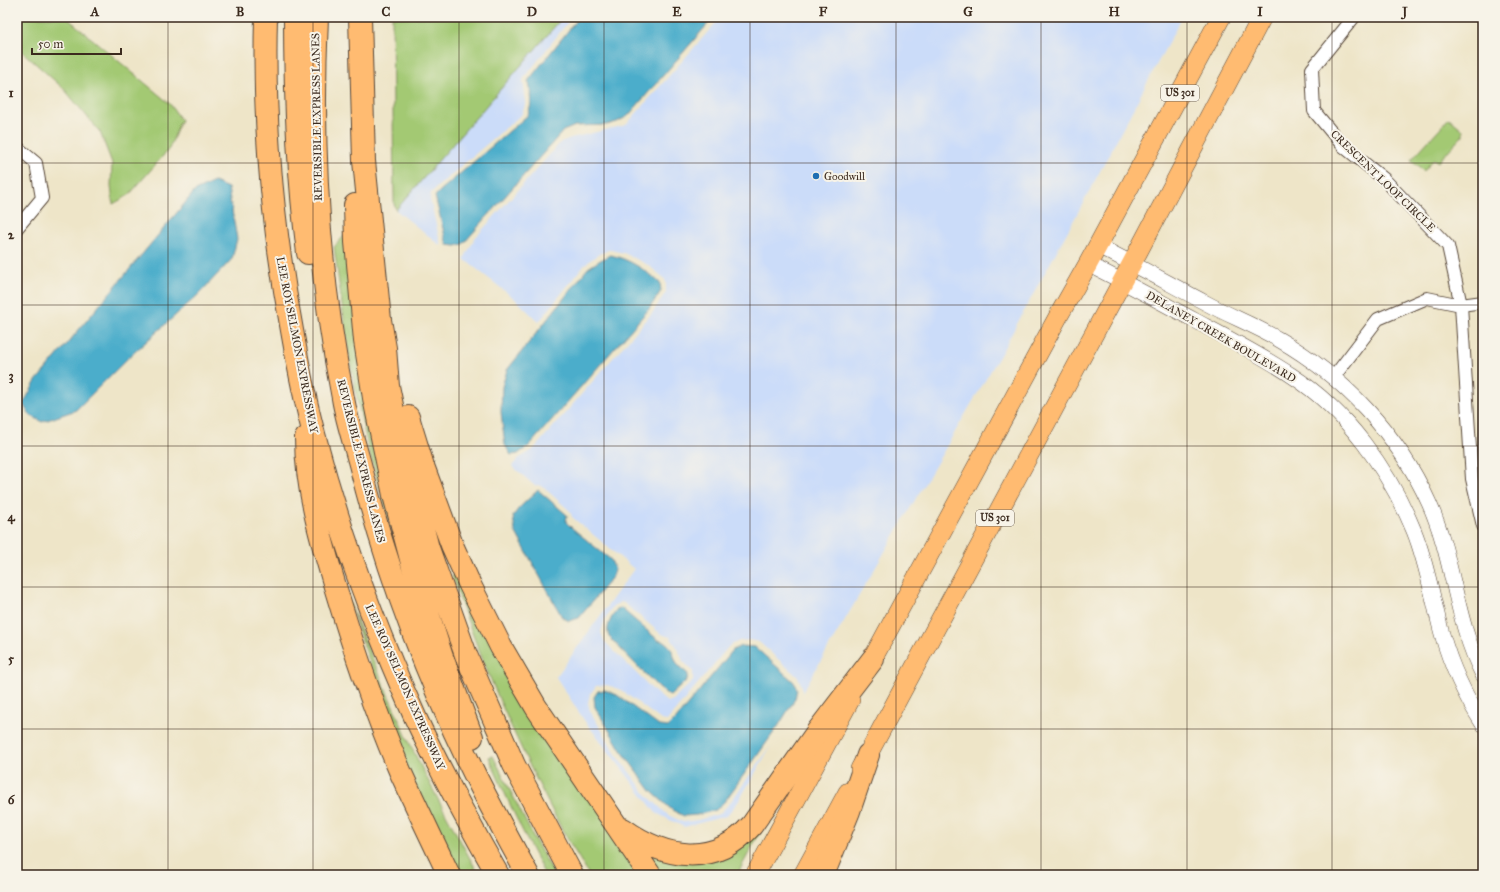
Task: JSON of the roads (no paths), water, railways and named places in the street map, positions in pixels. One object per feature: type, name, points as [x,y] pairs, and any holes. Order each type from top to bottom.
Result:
[{"type":"highway","name":"LEE ROY SELMON EXPRESSWAY","points":[[266,17],[265,91],[270,172],[278,247],[285,296],[306,403],[323,466],[347,546],[392,662],[444,776],[498,875]]},
{"type":"highway","points":[[295,17],[296,108],[311,216]]},
{"type":"highway","name":"REVERSIBLE EXPRESS LANES","points":[[317,17],[311,216],[316,265],[343,399],[378,531],[407,615],[456,735],[528,875]]},
{"type":"highway","points":[[360,17],[364,168],[362,219],[385,348],[388,386],[402,450],[428,548],[452,619],[477,682],[514,765],[572,875]]},
{"type":"highway","points":[[362,219],[356,242],[365,341],[374,398],[394,495],[413,567],[442,657],[477,749],[493,809]]},
{"type":"highway","points":[[385,348],[430,486],[452,545],[470,586],[501,647],[521,682],[650,875]]},
{"type":"highway","points":[[306,403],[306,442],[310,484],[328,560],[343,613],[390,746],[421,817],[450,875]]},
{"type":"highway","points":[[617,824],[642,842],[670,853],[687,855],[703,854],[718,850],[731,844],[743,835],[752,824],[817,732],[873,658]]},
{"type":"highway","points":[[823,875],[846,818],[868,755]]},
{"type":"main road","name":"US 301","points":[[755,875],[1059,315],[1098,246],[1221,17]]},
{"type":"main road","name":"US 301","points":[[803,875],[1132,263],[1262,17]]},
{"type":"street","name":"CRESCENT LOOP CIRCLE","points":[[1354,17],[1312,69],[1314,111],[1343,146],[1384,179],[1448,246],[1461,305],[1472,479],[1483,526]]},
{"type":"street","points":[[17,147],[36,163],[42,198],[17,228]]},
{"type":"street","name":"DELANEY CREEK BOULEVARD","points":[[1098,246],[1208,304],[1279,339],[1334,378],[1357,399],[1385,430],[1407,462],[1429,502],[1450,565],[1468,640],[1483,675]]},
{"type":"street","name":"DELANEY CREEK BOULEVARD","points":[[1088,264],[1122,281],[1292,375],[1345,421],[1372,452],[1393,487],[1414,532],[1429,581],[1442,635],[1456,676],[1483,724]]},
{"type":"street","points":[[1334,378],[1378,319],[1427,298],[1461,305],[1483,302]]},
{"type":"water","points":[[579,17],[714,17],[628,116],[617,122],[606,125],[575,126],[563,131],[463,244],[456,246],[447,245],[435,196],[528,115],[531,90],[528,81]]},
{"type":"water","points":[[214,182],[228,188],[237,239],[232,259],[198,295],[128,358],[76,410],[42,422],[29,414],[23,404],[36,381],[195,191]]},
{"type":"water","points":[[610,255],[624,259],[643,269],[660,283],[661,291],[649,309],[529,446],[518,454],[511,455],[505,445],[501,412],[502,387],[507,370],[588,268]]},
{"type":"water","points":[[538,490],[567,515],[566,522],[572,528],[611,560],[615,570],[613,576],[579,618],[569,621],[562,617],[515,531],[513,516],[519,508]]},
{"type":"water","points":[[621,608],[658,640],[663,641],[670,646],[678,665],[688,674],[687,680],[670,696],[659,688],[609,637],[608,629],[610,622],[617,609]]},
{"type":"water","points":[[741,646],[755,647],[794,682],[797,689],[795,699],[779,725],[725,801],[716,810],[697,815],[684,816],[672,810],[651,791],[621,750],[595,707],[594,697],[598,691],[605,690],[617,695],[659,726],[668,727],[733,650]]},
{"type":"place","name":"Goodwill","points":[[816,176]]}]
